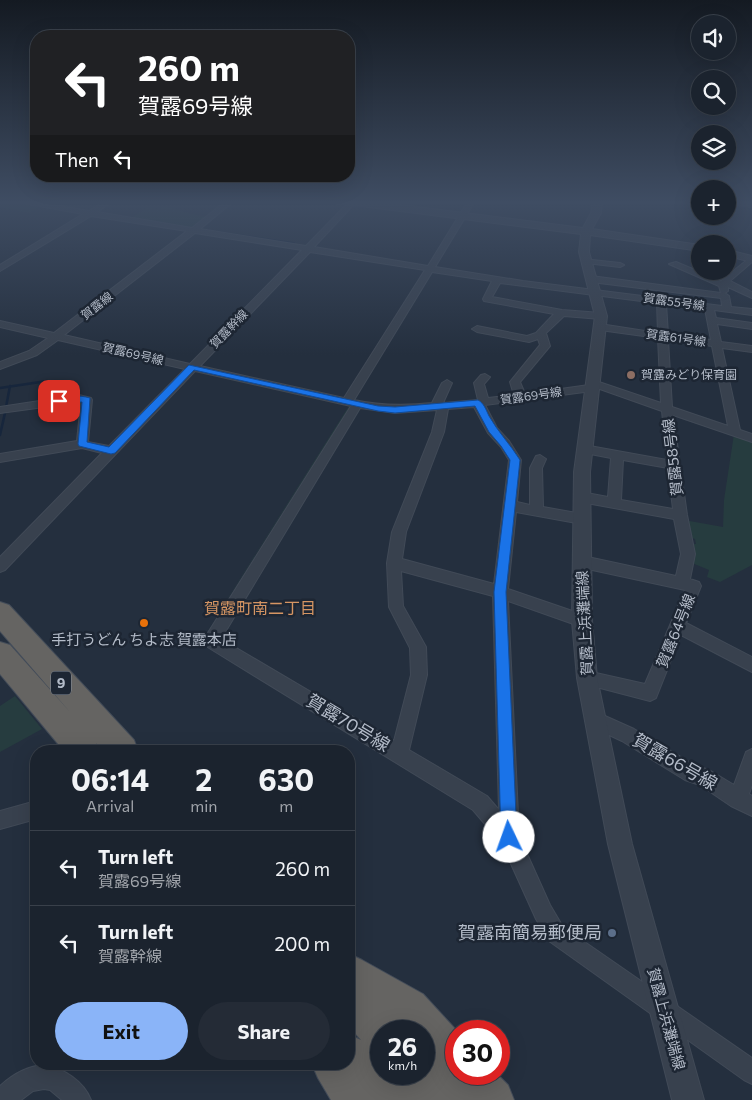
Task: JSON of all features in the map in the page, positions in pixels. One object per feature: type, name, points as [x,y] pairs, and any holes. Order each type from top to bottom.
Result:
[{"type":"highway","name":"9","points":[[0,613],[118,745]]},
{"type":"highway","name":"9","points":[[0,654],[79,745]]},
{"type":"highway","points":[[355,976],[409,1008],[445,1048]]},
{"type":"highway","points":[[355,1002],[370,1020]]},
{"type":"highway","points":[[355,1059],[374,1076],[394,1100]]},
{"type":"highway","points":[[336,1070],[356,1100]]},
{"type":"highway","points":[[430,1085],[444,1100]]},
{"type":"highway","points":[[479,1085],[493,1100]]},
{"type":"street","points":[[0,269],[27,252]]},
{"type":"street","name":"賀露線","points":[[0,366],[33,353],[166,252]]},
{"type":"street","name":"賀露幹線","points":[[0,566],[304,252]]},
{"type":"street","points":[[328,252],[497,280],[591,277],[725,296]]},
{"type":"street","points":[[352,404],[441,252]]},
{"type":"street","name":"賀露上浜灘端線","points":[[584,252],[601,322],[584,449],[581,497],[582,621],[587,678],[616,825],[688,1100]]},
{"type":"street","points":[[736,256],[752,259]]},
{"type":"street","points":[[724,284],[752,259]]},
{"type":"street","points":[[674,264],[752,295]]},
{"type":"street","points":[[591,277],[620,265]]},
{"type":"street","name":"賀露55号線","points":[[591,277],[661,300],[752,312]]},
{"type":"street","name":"賀露61号線","points":[[497,280],[487,299],[562,313],[663,337],[752,349]]},
{"type":"street","points":[[724,284],[727,309]]},
{"type":"street","name":"賀露58号線","points":[[581,497],[680,515],[667,408],[661,300]]},
{"type":"street","points":[[709,307],[735,432]]},
{"type":"street","points":[[521,398],[514,382],[545,346],[541,333],[562,313]]},
{"type":"street","points":[[711,320],[752,326]]},
{"type":"street","name":"賀露69号線","points":[[0,324],[352,404],[395,410],[481,403],[593,386]]},
{"type":"street","points":[[477,329],[529,339],[542,335]]},
{"type":"street","points":[[485,376],[479,383],[481,403],[492,430],[505,444],[515,460],[500,592],[509,837]]},
{"type":"street","points":[[400,754],[420,675],[418,646],[396,608],[394,563],[399,532],[438,432],[439,406],[447,383]]},
{"type":"street","points":[[593,386],[667,408],[752,438]]},
{"type":"street","points":[[0,410],[79,398],[87,400],[82,444]]},
{"type":"street","name":"賀露70号線","points":[[352,404],[211,641],[480,803],[509,837],[543,912],[556,934],[752,1072]]},
{"type":"street","points":[[0,458],[82,444],[111,451]]},
{"type":"street","points":[[584,449],[674,465]]},
{"type":"street","points":[[614,503],[616,455]]},
{"type":"street","points":[[537,510],[536,468],[540,459]]},
{"type":"street","points":[[510,506],[582,519]]},
{"type":"street","points":[[680,515],[688,554],[682,582]]},
{"type":"street","name":"賀露64号線","points":[[583,562],[694,586],[650,693],[587,678]]},
{"type":"street","points":[[394,563],[500,592],[582,621]]},
{"type":"street","points":[[678,626],[752,665]]},
{"type":"street","name":"賀露66号線","points":[[596,720],[628,735],[691,774],[703,776],[745,803]]},
{"type":"street","points":[[745,803],[752,758]]},
{"type":"street","points":[[0,820],[30,812]]},
{"type":"street","points":[[4,1100],[12,1090],[22,1083],[41,1078],[51,1078],[60,1083],[79,1100]]},
{"type":"green space","points":[[350,406],[200,642],[342,417]]},
{"type":"green space","points":[[734,434],[752,440],[752,565],[720,582],[707,577],[709,570],[692,563],[691,544],[696,544],[695,539],[690,537],[684,520],[723,527],[724,500]]},
{"type":"green space","points":[[15,696],[42,729],[0,752],[0,706]]},
{"type":"waterway","points":[[10,387],[47,381]]},
{"type":"waterway","points":[[0,388],[10,387]]},
{"type":"waterway","points":[[6,407],[10,387]]},
{"type":"waterway","points":[[0,435],[5,413]]},
{"type":"place","name":"賀露みどり保育園","points":[[631,375]]},
{"type":"place","name":"手打うどん ちよ志 賀露本店","points":[[144,623]]},
{"type":"place","name":"賀露南簡易郵便局","points":[[612,933]]},
{"type":"district","name":"賀露町南二丁目","points":[[260,608]]},
{"type":"route","points":[[59,401],[79,398],[87,400],[82,444],[111,451],[192,367],[378,409],[395,410],[478,403],[492,430],[505,444],[515,460],[500,592],[509,837]]}]
